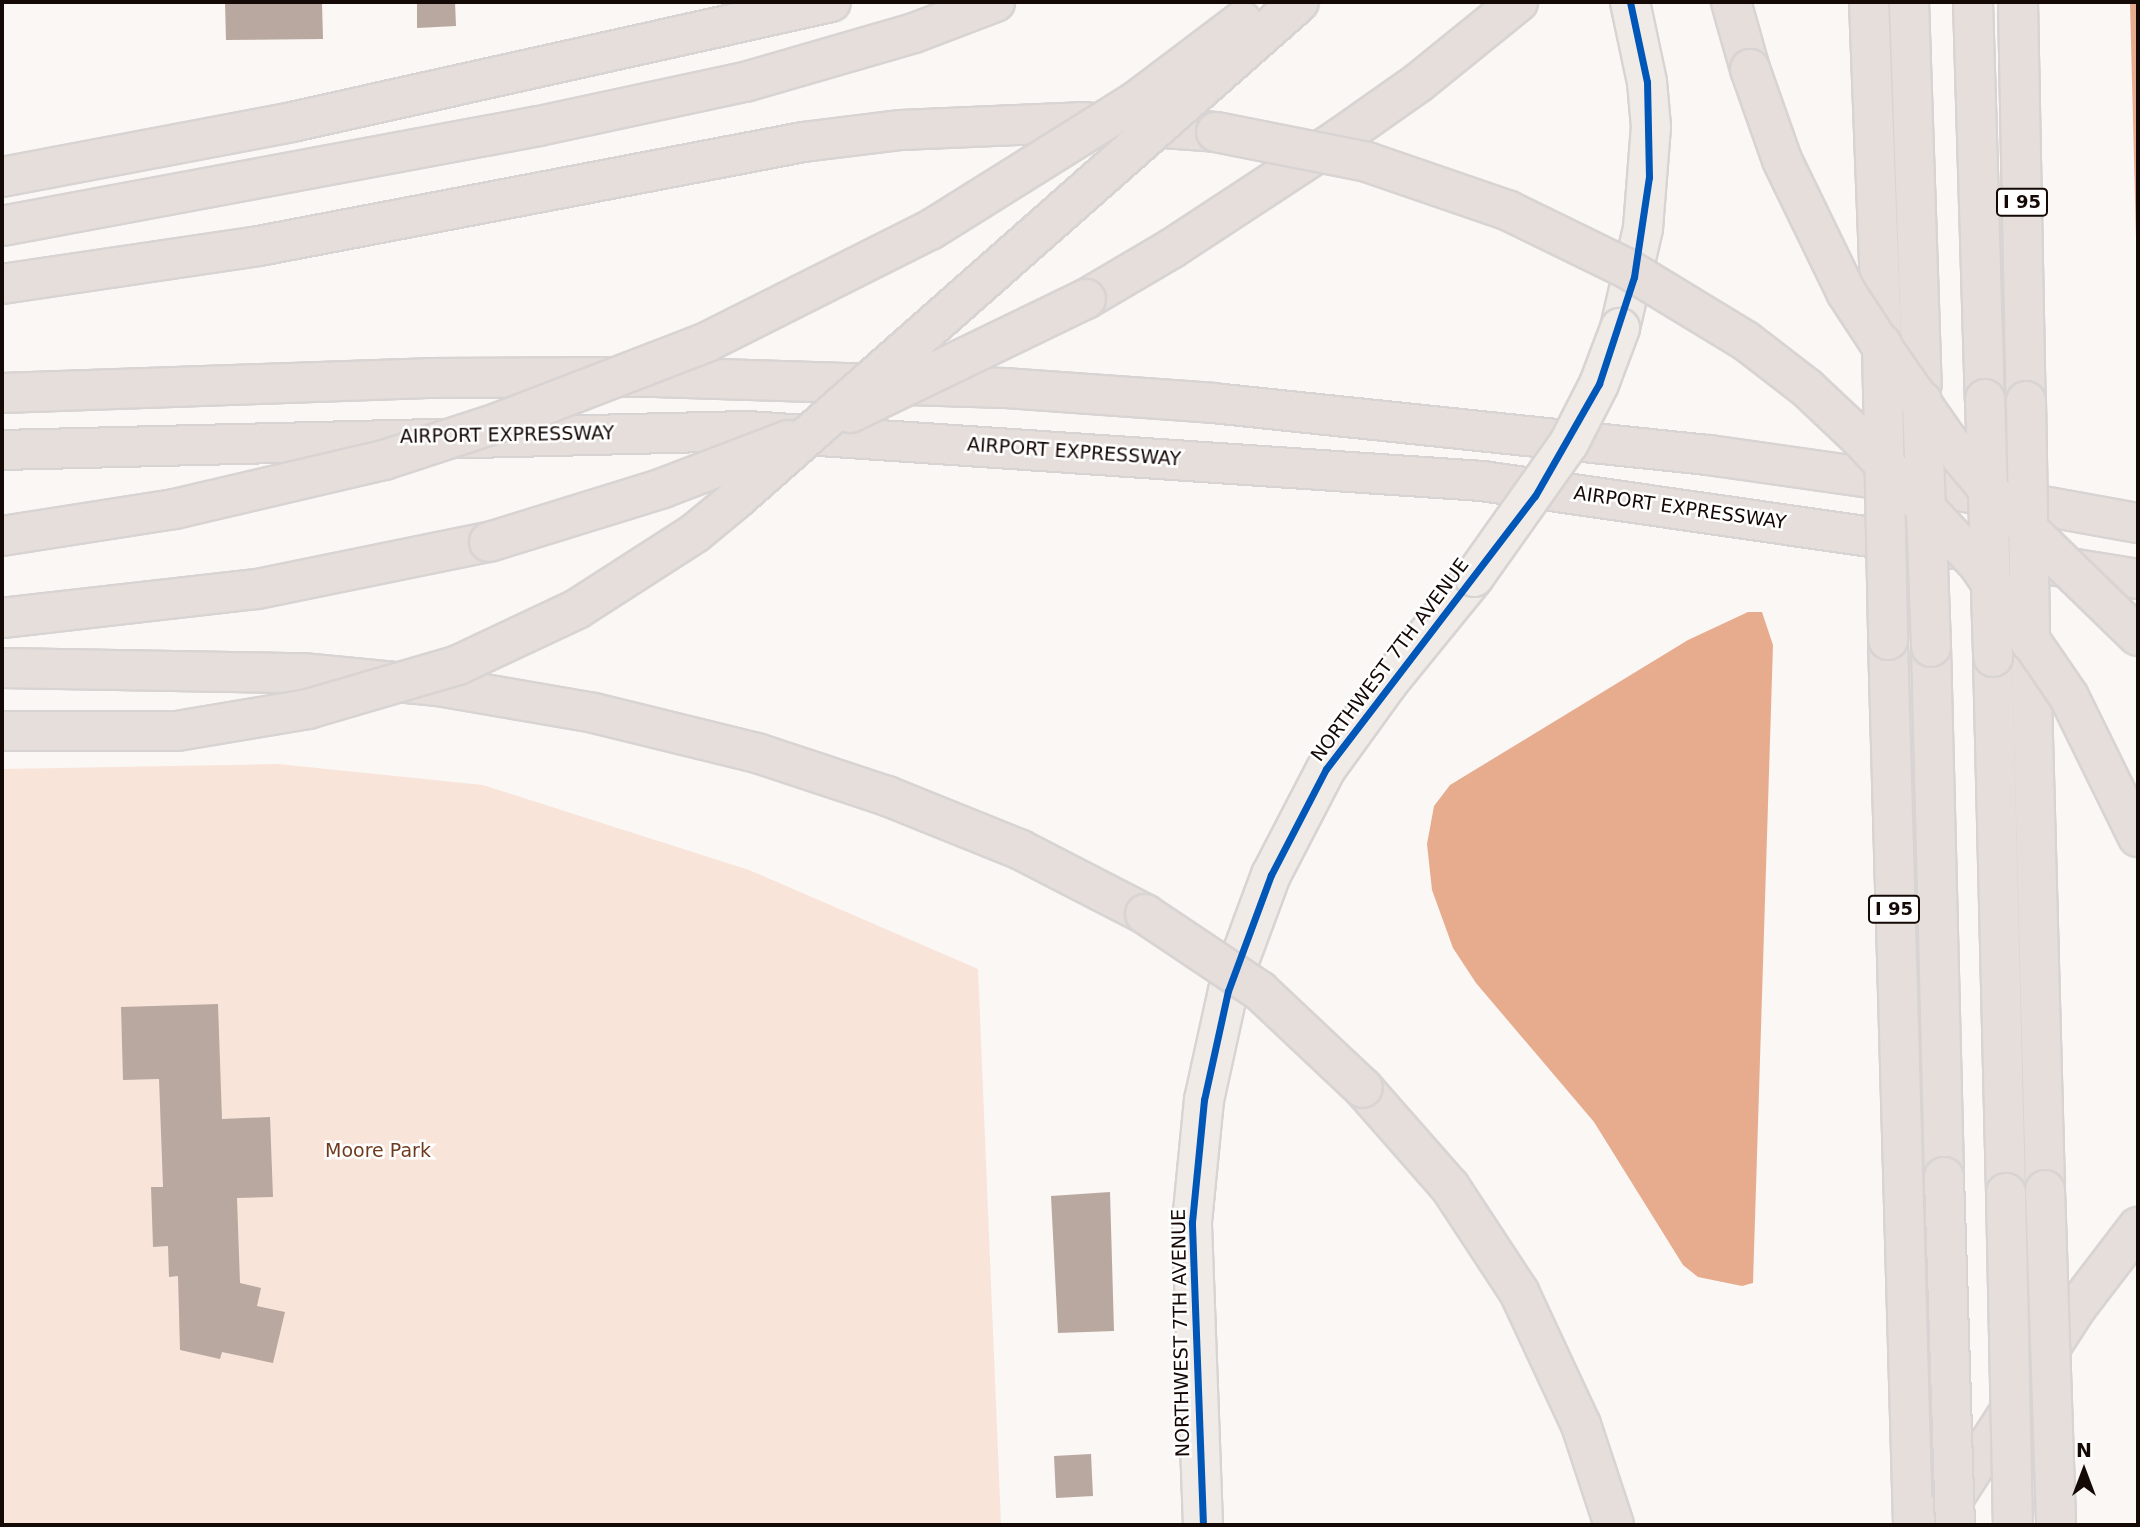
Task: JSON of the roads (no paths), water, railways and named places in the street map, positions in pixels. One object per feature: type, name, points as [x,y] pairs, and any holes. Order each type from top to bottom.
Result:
[{"type":"highway","points":[[2,177],[292,122],[831,2]]},
{"type":"highway","points":[[2,226],[539,126],[719,88],[849,53],[995,2]]},
{"type":"highway","points":[[2,536],[175,509],[384,460],[525,413],[707,342],[942,223],[1135,102],[1265,2]]},
{"type":"highway","points":[[2,731],[177,730],[308,709],[458,665],[577,609],[695,533],[735,500],[1299,2]]},
{"type":"highway","points":[[2,618],[257,589],[489,542],[752,455],[934,376],[1086,299],[1171,249],[1337,140],[1518,2]]},
{"type":"highway","points":[[1731,2],[1782,160],[1846,292],[1948,440],[1993,495],[2138,636]]},
{"type":"highway","name":"I 95","points":[[1870,2],[1882,334],[1901,1178],[1913,1525]]},
{"type":"highway","points":[[1909,2],[1931,647],[1955,1525]]},
{"type":"highway","points":[[1973,2],[1993,657],[2013,1525]]},
{"type":"highway","name":"I 95","points":[[2018,2],[2031,662],[2056,1525]]},
{"type":"highway","points":[[2,284],[259,246],[803,142],[901,130],[1081,122],[1216,132],[1367,162],[1509,211],[1687,302],[1797,380],[1860,438],[1978,564],[2069,697],[2138,836]]},
{"type":"highway","points":[[2,393],[522,377],[813,380],[1005,388],[1213,403],[1709,455],[1954,490],[2138,523]]},
{"type":"highway","name":"AIRPORT EXPRESSWAY","points":[[2,450],[760,432],[1482,481],[1821,528],[2138,579]]},
{"type":"highway","points":[[2,668],[302,673],[451,688],[606,715],[757,753],[898,800],[1021,850],[1145,914],[1260,990],[1363,1088],[1450,1188],[1519,1293],[1581,1425],[1614,1525]]},
{"type":"highway","points":[[1937,1525],[2076,1308],[2138,1227]]},
{"type":"main road","name":"NORTHWEST 7TH AVENUE","points":[[1203,1525],[1192,1222],[1204,1100],[1228,990],[1271,875],[1326,769],[1388,683],[1474,577],[1569,443],[1599,384],[1620,328],[1643,228],[1649,177],[1651,127],[1633,16]]},
{"type":"park label","name":"Moore Park","points":[[378,1151]]}]
